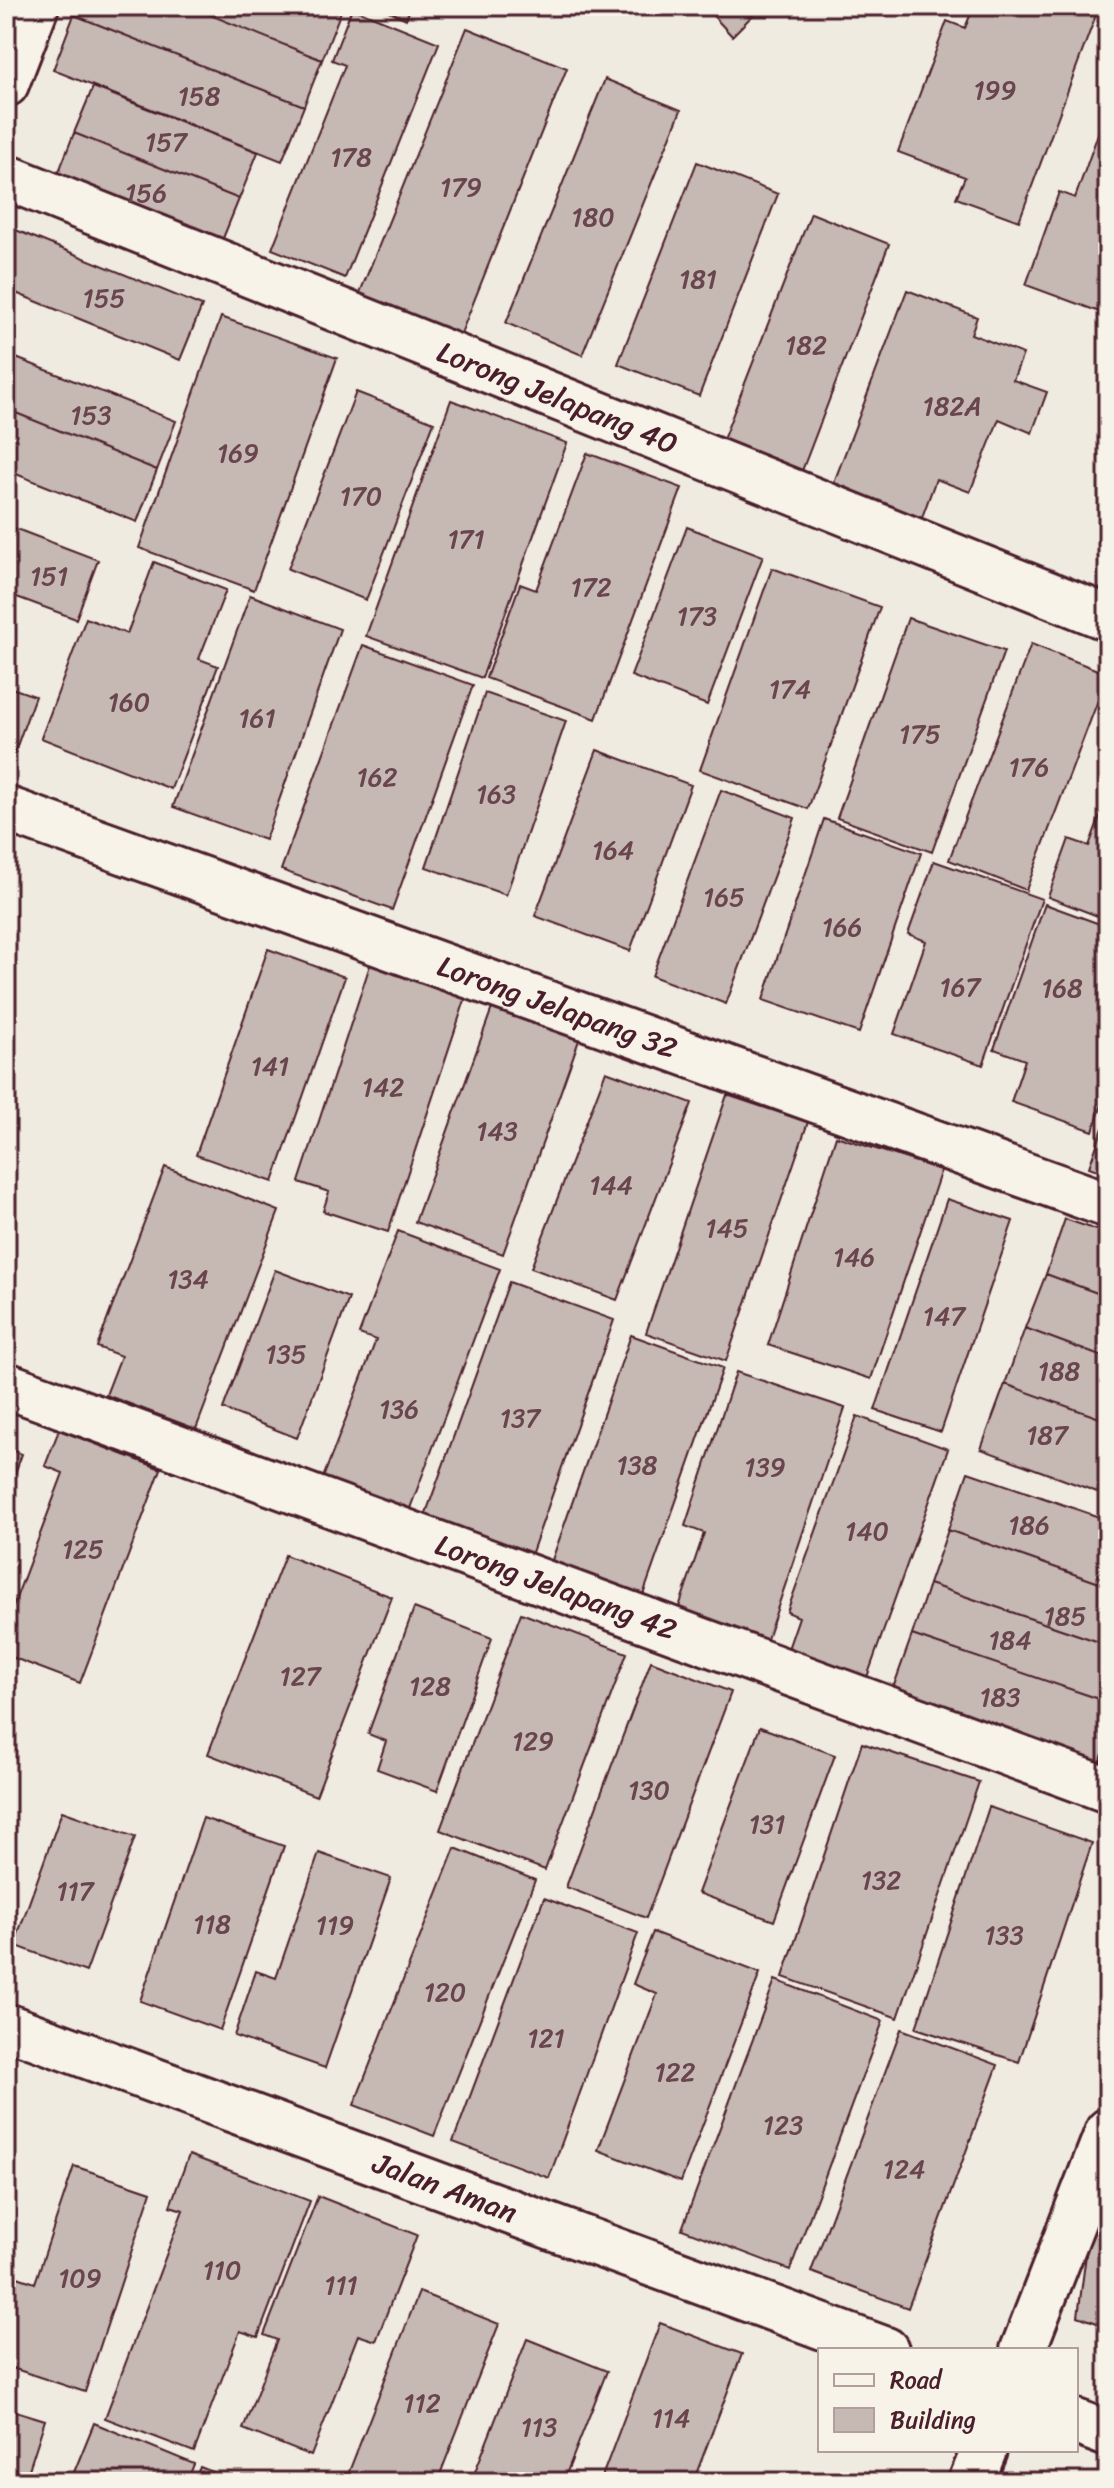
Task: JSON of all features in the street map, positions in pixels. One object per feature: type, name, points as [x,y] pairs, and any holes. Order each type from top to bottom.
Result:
[{"type":"street","points":[[6,84],[36,6]]},
{"type":"street","name":"Lorong Jelapang 40","points":[[6,177],[1108,618]]},
{"type":"street","name":"Lorong Jelapang 32","points":[[6,809],[1108,1205]]},
{"type":"street","name":"Lorong Jelapang 42","points":[[6,1385],[1108,1790]]},
{"type":"street","name":"Jalan Aman","points":[[6,2026],[881,2348]]},
{"type":"street","points":[[1024,2348],[1108,2131]]},
{"type":"street","points":[[1078,2423],[1108,2434]]},
{"type":"street","points":[[971,2482],[983,2452]]},
{"type":"building","points":[[78,6],[188,6],[322,60],[304,106],[74,15]]},
{"type":"building","points":[[188,6],[343,6],[322,60]]},
{"type":"building","points":[[378,6],[411,6],[406,19]]},
{"type":"building","points":[[704,6],[762,6],[732,36]]},
{"type":"building","points":[[974,6],[1099,7],[1019,221],[956,198],[965,177],[898,152],[947,21],[965,28]]},
{"type":"building","points":[[352,8],[439,43],[345,278],[272,249],[345,65],[332,60]]},
{"type":"building","points":[[74,15],[304,106],[282,161],[53,70]]},
{"type":"building","points":[[467,28],[567,68],[456,346],[355,305]]},
{"type":"building","points":[[605,79],[681,110],[582,355],[506,323]]},
{"type":"building","points":[[93,87],[258,152],[239,199],[74,133]]},
{"type":"building","points":[[1108,106],[1108,315],[1026,285],[1059,192],[1075,198]]},
{"type":"building","points":[[74,133],[239,199],[217,253],[53,187]]},
{"type":"building","points":[[697,162],[778,194],[699,396],[618,364]]},
{"type":"building","points":[[811,213],[889,244],[800,476],[721,445]]},
{"type":"building","points":[[6,226],[202,306],[180,360],[6,289]]},
{"type":"building","points":[[907,290],[977,317],[971,334],[1023,354],[1013,380],[1047,392],[1032,433],[999,419],[970,492],[936,479],[921,520],[833,485]]},
{"type":"building","points":[[221,317],[337,358],[254,590],[139,548]]},
{"type":"building","points":[[6,354],[176,421],[157,470],[6,409]]},
{"type":"building","points":[[356,392],[434,422],[366,600],[288,569]]},
{"type":"building","points":[[451,400],[567,443],[482,678],[366,636]]},
{"type":"building","points":[[6,409],[157,470],[137,522],[6,470]]},
{"type":"building","points":[[587,453],[682,488],[596,719],[486,678],[520,584],[536,590]]},
{"type":"building","points":[[6,525],[98,560],[76,619],[6,593]]},
{"type":"building","points":[[687,527],[763,556],[707,705],[631,676]]},
{"type":"building","points":[[154,562],[226,590],[199,659],[218,666],[171,789],[41,738],[86,618],[127,634]]},
{"type":"building","points":[[772,568],[880,607],[808,809],[700,770]]},
{"type":"building","points":[[250,595],[340,629],[265,840],[173,807]]},
{"type":"building","points":[[908,618],[1004,651],[932,852],[837,818]]},
{"type":"building","points":[[1031,644],[1108,674],[1026,890],[949,860]]},
{"type":"building","points":[[363,645],[473,685],[392,910],[281,870]]},
{"type":"building","points":[[6,686],[35,696],[9,768],[6,767]]},
{"type":"building","points":[[485,693],[566,721],[506,895],[426,867]]},
{"type":"building","points":[[597,750],[691,785],[630,951],[535,916]]},
{"type":"building","points":[[721,790],[795,818],[726,1004],[652,976]]},
{"type":"building","points":[[1108,794],[1108,920],[1048,897],[1069,839],[1089,846]]},
{"type":"building","points":[[824,819],[921,853],[859,1033],[763,1000]]},
{"type":"building","points":[[934,861],[1042,899],[983,1065],[894,1034],[926,941],[908,934]]},
{"type":"building","points":[[1045,904],[1108,927],[1108,1087],[1093,1131],[1011,1102],[1025,1060],[994,1049]]},
{"type":"building","points":[[268,949],[345,977],[273,1182],[196,1155]]},
{"type":"building","points":[[372,959],[468,991],[388,1232],[323,1211],[329,1192],[299,1182]]},
{"type":"building","points":[[492,1008],[579,1040],[503,1254],[415,1222]]},
{"type":"building","points":[[606,1071],[692,1103],[617,1300],[531,1268]]},
{"type":"building","points":[[727,1095],[808,1122],[726,1361],[646,1333]]},
{"type":"building","points":[[1108,1114],[1108,1174],[1089,1167]]},
{"type":"building","points":[[836,1136],[941,1170],[871,1379],[768,1345]]},
{"type":"building","points":[[165,1167],[279,1211],[196,1429],[106,1395],[121,1356],[97,1347]]},
{"type":"building","points":[[947,1199],[1013,1221],[941,1432],[875,1410]]},
{"type":"building","points":[[1065,1219],[1108,1234],[1108,1297],[1046,1274]]},
{"type":"building","points":[[398,1231],[500,1269],[409,1511],[323,1478],[376,1340],[359,1334]]},
{"type":"building","points":[[275,1270],[349,1298],[297,1438],[223,1409]]},
{"type":"building","points":[[1046,1274],[1108,1297],[1108,1359],[1025,1328]]},
{"type":"building","points":[[509,1282],[614,1320],[531,1555],[425,1516]]},
{"type":"building","points":[[1025,1328],[1108,1359],[1108,1421],[1005,1384]]},
{"type":"building","points":[[631,1335],[723,1368],[643,1595],[551,1563]]},
{"type":"building","points":[[736,1372],[845,1408],[765,1645],[676,1616],[704,1533],[685,1526]]},
{"type":"building","points":[[1005,1384],[1108,1421],[1108,1496],[981,1449]]},
{"type":"building","points":[[857,1416],[948,1449],[866,1680],[787,1652],[799,1617],[787,1612]]},
{"type":"building","points":[[59,1430],[161,1469],[80,1683],[6,1655],[6,1625],[63,1473],[45,1466]]},
{"type":"building","points":[[6,1448],[22,1454],[6,1498]]},
{"type":"building","points":[[968,1472],[1108,1520],[1108,1586],[948,1530]]},
{"type":"building","points":[[948,1530],[1108,1586],[1108,1645],[929,1584]]},
{"type":"building","points":[[285,1555],[392,1597],[316,1796],[208,1754]]},
{"type":"building","points":[[929,1584],[1108,1645],[1108,1702],[912,1635]]},
{"type":"building","points":[[414,1608],[492,1638],[437,1791],[377,1769],[386,1741],[368,1734]]},
{"type":"building","points":[[521,1613],[627,1653],[545,1870],[440,1830]]},
{"type":"building","points":[[912,1635],[1108,1702],[1108,1739],[1100,1763],[892,1691]]},
{"type":"building","points":[[651,1661],[731,1692],[646,1918],[566,1887]]},
{"type":"building","points":[[760,1727],[835,1755],[774,1921],[698,1893]]},
{"type":"building","points":[[862,1743],[979,1782],[898,2018],[783,1977]]},
{"type":"building","points":[[989,1807],[1092,1843],[1019,2062],[916,2028]]},
{"type":"building","points":[[62,1811],[135,1837],[86,1972],[14,1945]]},
{"type":"building","points":[[203,1818],[284,1846],[220,2030],[140,2001]]},
{"type":"building","points":[[455,1848],[535,1880],[434,2136],[354,2105]]},
{"type":"building","points":[[319,1853],[391,1878],[325,2068],[234,2036],[256,1971],[276,1978]]},
{"type":"building","points":[[544,1898],[638,1933],[549,2178],[453,2142]]},
{"type":"building","points":[[653,1932],[760,1973],[681,2182],[598,2150],[657,1994],[633,1984]]},
{"type":"building","points":[[775,1980],[883,2021],[790,2270],[682,2229]]},
{"type":"building","points":[[901,2029],[998,2065],[908,2308],[811,2272]]},
{"type":"building","points":[[189,2155],[310,2201],[258,2337],[240,2331],[194,2452],[105,2418],[183,2210],[170,2206]]},
{"type":"building","points":[[74,2166],[151,2192],[85,2392],[6,2366],[6,2273],[35,2283]]},
{"type":"building","points":[[1108,2179],[1108,2327],[1078,2316],[1090,2224]]},
{"type":"building","points":[[318,2196],[417,2235],[376,2341],[358,2335],[311,2456],[243,2429],[277,2340],[264,2335]]},
{"type":"building","points":[[419,2292],[499,2324],[437,2482],[345,2482]]},
{"type":"building","points":[[660,2323],[742,2354],[693,2482],[600,2482]]},
{"type":"building","points":[[527,2339],[607,2371],[563,2482],[471,2482]]},
{"type":"building","points":[[6,2408],[45,2420],[25,2482],[6,2482]]},
{"type":"building","points":[[94,2423],[194,2464],[187,2482],[70,2482]]},
{"type":"building","points":[[200,2467],[218,2474],[236,2482],[194,2482]]}]
